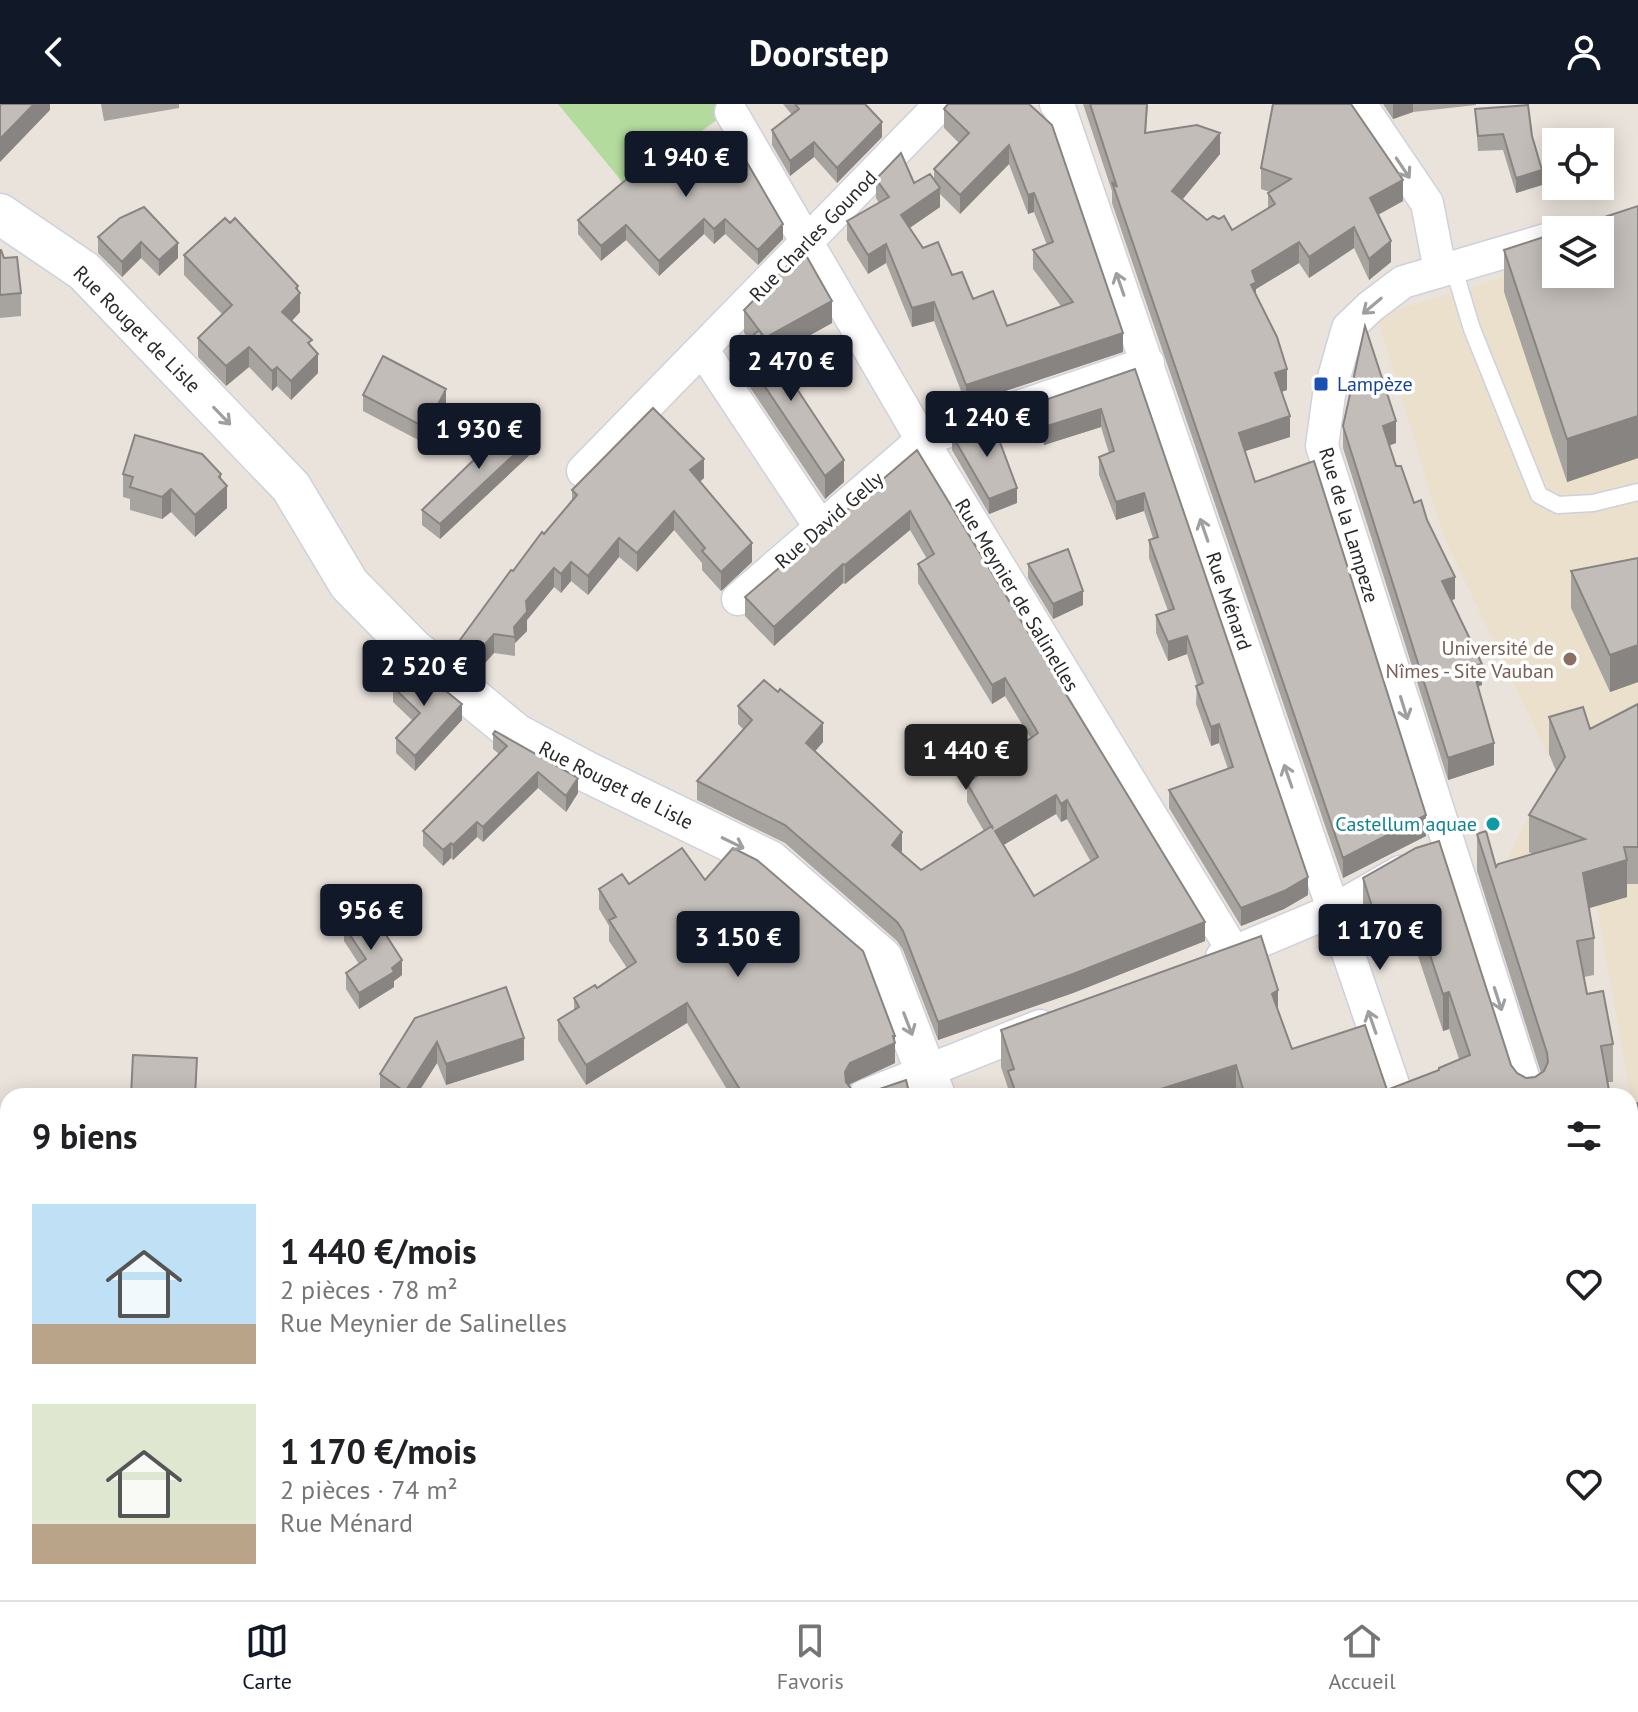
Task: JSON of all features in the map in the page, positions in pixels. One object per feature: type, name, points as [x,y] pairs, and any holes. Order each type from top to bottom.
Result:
[{"type":"street","name":"Rue Charles Gounod","points":[[583,471],[941,104]]},
{"type":"street","points":[[1360,104],[1427,203],[1446,268]]},
{"type":"street","name":"Rue Ménard","points":[[1058,105],[1394,1088]]},
{"type":"street","name":"Rue Meynier de Salinelles","points":[[731,112],[922,440],[1234,952]]},
{"type":"street","name":"Rue Rouget de Lisle","points":[[0,214],[84,271],[291,487],[349,584],[413,649],[516,734],[770,861],[882,958],[931,1083]]},
{"type":"street","name":"Rue de la Lampeze","points":[[1526,1088],[1322,446],[1329,395],[1348,328],[1403,282],[1542,241]]},
{"type":"street","points":[[702,349],[821,528]]},
{"type":"street","name":"Rue David Gelly","points":[[738,599],[922,440],[1148,363]]},
{"type":"street","points":[[1191,969],[1334,910],[1448,845]]},
{"type":"street","points":[[905,1088],[931,1083],[1075,1013]]},
{"type":"lane","points":[[1446,268],[1539,495],[1558,505],[1593,503],[1638,492]]},
{"type":"shaded area","name":"Université de Nîmes - Site Vauban","points":[[1638,235],[1638,1088],[1629,1088],[1593,884],[1578,886],[1506,862],[1542,790],[1561,782],[1443,535],[1377,316],[1542,265],[1542,288],[1614,288],[1614,260]]},
{"type":"green space","points":[[558,104],[739,104],[682,145],[629,190]]},
{"type":"building","points":[[34,104],[0,139],[0,105]]},
{"type":"building","points":[[795,104],[865,104],[882,122],[837,168],[814,142],[790,161],[772,130],[799,109]]},
{"type":"building","points":[[948,104],[1029,104],[1052,125],[1123,333],[966,385],[934,302],[912,308],[886,244],[868,255],[847,221],[889,197],[876,179],[901,153],[914,183],[930,174],[940,188],[901,215],[923,248],[938,242],[952,275],[962,272],[973,299],[993,291],[1007,326],[1073,302],[1033,250],[1053,242],[1034,193],[1028,195],[1009,145],[960,195],[934,169],[969,133],[944,109]]},
{"type":"building","points":[[1090,104],[1147,104],[1145,133],[1197,125],[1220,133],[1172,191],[1207,220],[1213,216],[1219,219],[1224,216],[1232,230],[1275,204],[1268,193],[1291,179],[1261,168],[1273,104],[1351,104],[1403,180],[1370,198],[1391,241],[1369,259],[1354,227],[1309,257],[1299,242],[1252,271],[1256,282],[1251,285],[1277,337],[1287,369],[1275,373],[1290,416],[1239,433],[1255,482],[1314,461],[1426,815],[1343,858],[1112,182],[1117,187]]},
{"type":"building","points":[[1528,105],[1532,136],[1542,170],[1516,178],[1503,134],[1478,136],[1475,109]]},
{"type":"building","points":[[683,132],[707,161],[732,137],[783,224],[758,250],[725,219],[714,229],[704,219],[659,261],[626,225],[601,246],[578,220]]},
{"type":"building","points":[[1638,206],[1638,416],[1567,439],[1504,250],[1542,238],[1542,288],[1614,288],[1614,216],[1608,216]]},
{"type":"building","points":[[144,207],[178,243],[159,260],[141,242],[122,262],[98,237],[120,218]]},
{"type":"building","points":[[225,218],[230,223],[235,218],[298,286],[296,288],[300,293],[282,312],[312,340],[308,343],[318,354],[291,381],[277,367],[272,371],[249,347],[226,366],[198,338],[232,305],[184,255]]},
{"type":"building","points":[[0,250],[4,258],[17,257],[21,293],[0,295]]},
{"type":"building","points":[[803,250],[832,301],[765,338],[744,310]]},
{"type":"building","points":[[1365,326],[1396,421],[1383,426],[1396,466],[1401,466],[1414,503],[1421,500],[1427,520],[1455,577],[1442,581],[1482,664],[1472,666],[1494,743],[1448,758],[1343,426]]},
{"type":"building","points":[[759,330],[844,460],[825,476],[739,348]]},
{"type":"building","points":[[383,356],[446,389],[426,428],[363,395]]},
{"type":"building","points":[[1135,369],[1308,877],[1284,891],[1241,908],[1169,790],[1233,767],[1219,724],[1211,727],[1196,686],[1203,683],[1187,636],[1168,642],[1156,615],[1174,609],[1149,540],[1158,537],[1144,493],[1116,502],[1099,457],[1114,451],[1101,409],[1044,427],[1036,403]]},
{"type":"building","points":[[653,408],[704,459],[690,470],[752,543],[721,572],[674,511],[637,553],[619,538],[588,576],[571,562],[561,574],[554,568],[526,601],[527,612],[514,627],[515,637],[494,634],[477,653],[460,640],[511,570],[577,495],[572,490]]},
{"type":"building","points":[[516,419],[535,435],[440,524],[422,510]]},
{"type":"building","points":[[992,421],[1017,488],[989,499],[952,435]]},
{"type":"building","points":[[135,435],[202,454],[221,474],[219,477],[227,486],[195,515],[171,489],[162,497],[130,487],[133,477],[123,474]]},
{"type":"building","points":[[917,450],[1205,922],[938,1022],[897,922],[785,825],[697,781],[752,720],[738,706],[764,680],[823,723],[806,743],[902,832],[892,845],[921,870],[991,826],[967,783],[1038,733],[1005,678],[992,685],[918,564],[934,554],[910,511],[843,564],[774,627],[745,597]],"holes":[[[1056,795],[1061,804],[1067,800],[1098,857],[1034,896],[995,831]]]},
{"type":"building","points":[[1068,549],[1083,591],[1053,604],[1028,564]]},
{"type":"building","points":[[1638,558],[1638,645],[1610,655],[1571,571]]},
{"type":"building","points":[[414,665],[462,704],[415,756],[396,738],[420,713],[393,687]]},
{"type":"building","points":[[1638,704],[1638,847],[1624,847],[1627,860],[1583,873],[1594,938],[1577,941],[1587,994],[1603,991],[1613,1044],[1601,1046],[1609,1088],[1392,1088],[1470,1055],[1449,992],[1443,994],[1414,907],[1376,919],[1363,878],[1416,848],[1439,841],[1511,1065],[1526,1078],[1535,1077],[1544,1071],[1548,1062],[1547,1053],[1477,834],[1486,831],[1496,867],[1585,839],[1529,815],[1565,757],[1549,717],[1583,707],[1590,729]]},
{"type":"building","points":[[495,731],[578,778],[566,796],[538,772],[483,827],[477,822],[453,845],[451,843],[443,850],[423,831],[507,746],[493,734]]},
{"type":"building","points":[[682,848],[705,880],[733,848],[757,860],[863,951],[895,1043],[850,1063],[845,1072],[851,1088],[739,1088],[687,1003],[586,1065],[558,1020],[579,1007],[574,998],[595,985],[597,988],[636,962],[609,920],[616,917],[599,889],[622,874],[629,884]]},
{"type":"building","points":[[370,910],[402,960],[392,968],[394,972],[359,993],[346,973],[366,959],[344,926]]},
{"type":"building","points":[[1261,936],[1278,990],[1272,994],[1292,1049],[1365,1025],[1386,1088],[1243,1088],[1236,1065],[1164,1088],[1014,1088],[1008,1071],[1014,1069],[1001,1030]]},
{"type":"building","points":[[506,987],[524,1038],[446,1064],[437,1042],[408,1088],[399,1088],[380,1074],[415,1018]]},
{"type":"building","points":[[133,1055],[197,1058],[195,1088],[131,1088]]},
{"type":"building","points":[[906,1080],[908,1088],[883,1088]]},
{"type":"place","name":"Lampèze","points":[[1321,384]]},
{"type":"place","name":"Université de Nîmes - Site Vauban","points":[[1570,659]]},
{"type":"place","name":"Castellum aquae","points":[[1493,824]]}]
